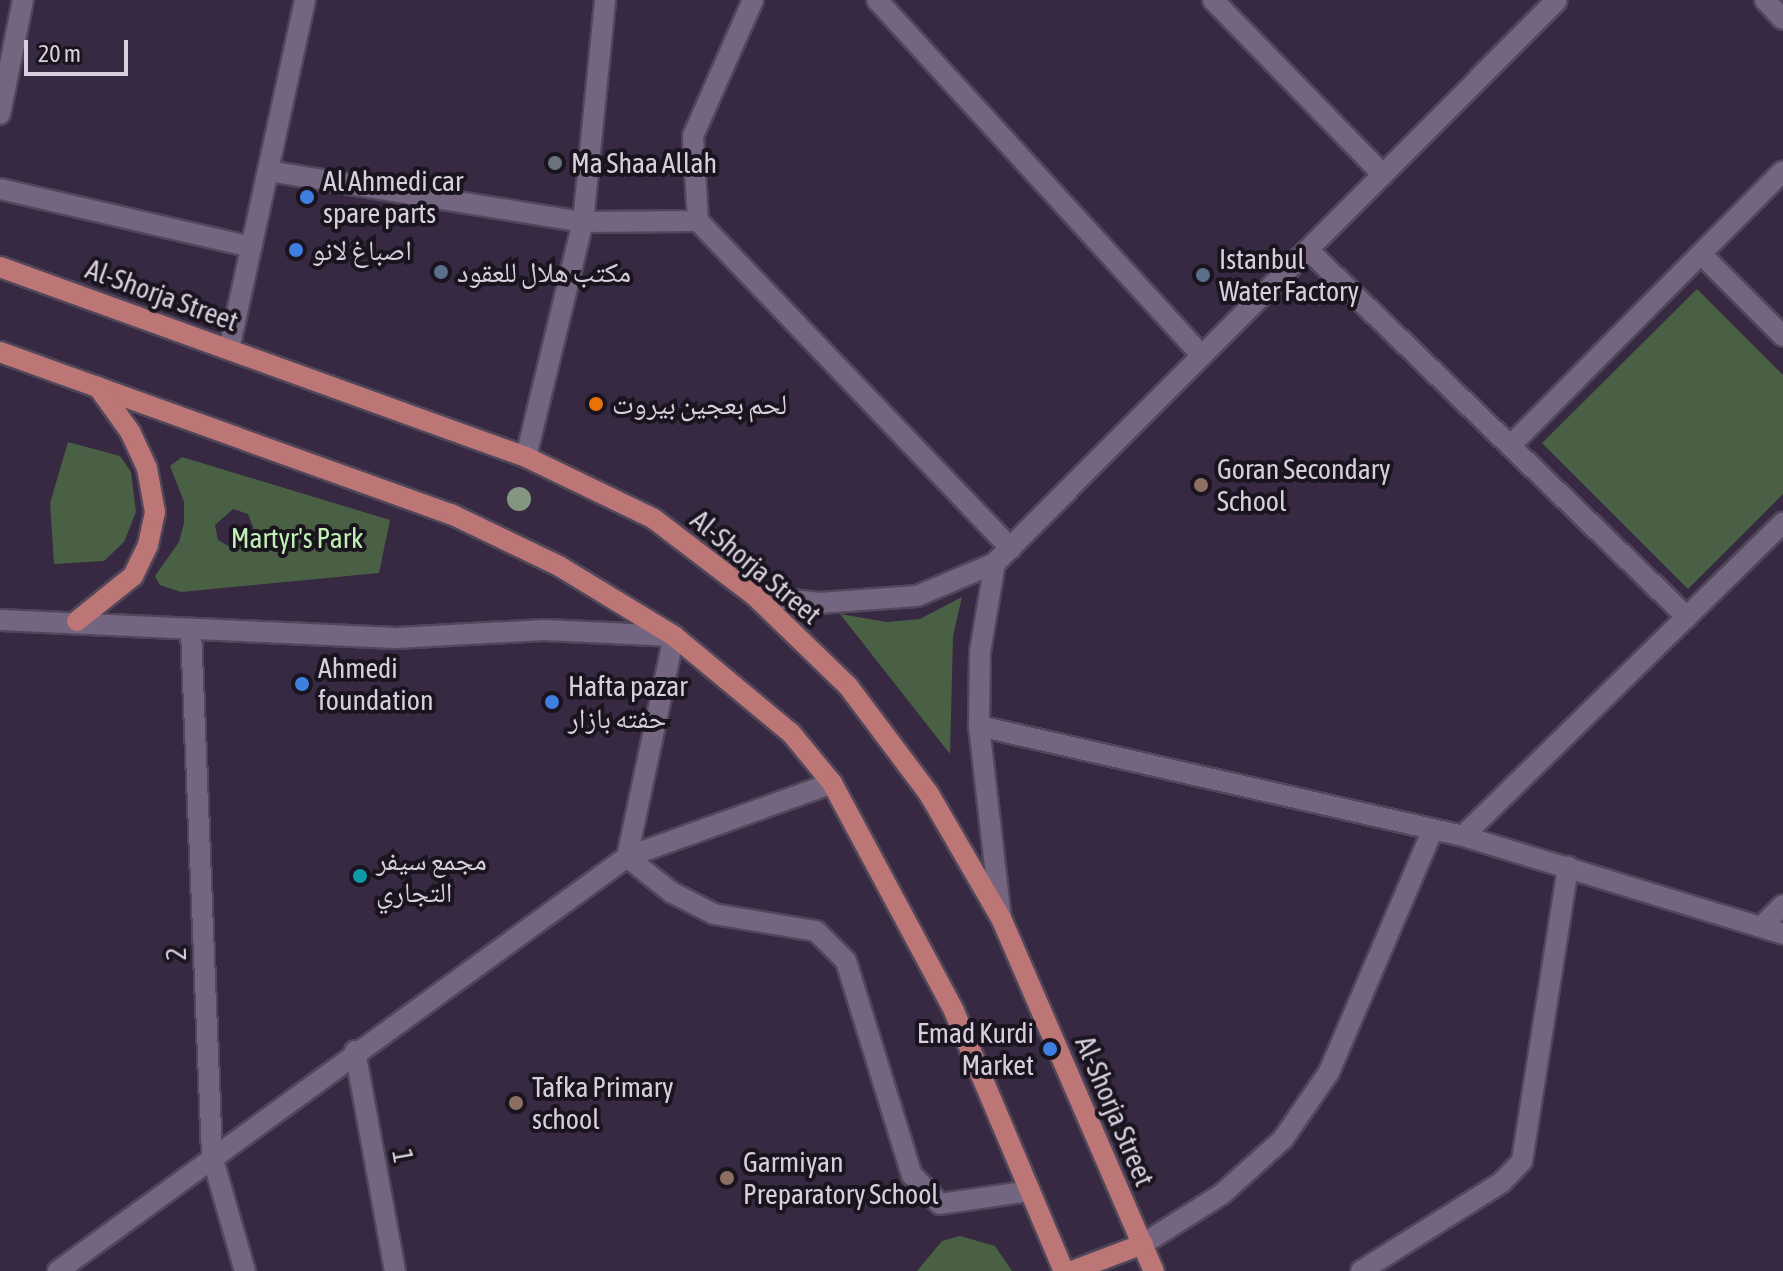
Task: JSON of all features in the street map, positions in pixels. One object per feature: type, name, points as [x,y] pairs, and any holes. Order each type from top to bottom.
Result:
[{"type":"main road","name":"Al-Shorja Street","points":[[0,267],[526,457],[654,519],[755,596],[848,686],[929,794],[1001,918],[1154,1271]]},
{"type":"main road","points":[[0,352],[451,514],[559,566],[674,636],[791,733],[832,783],[954,1011],[1064,1271]]},
{"type":"main road","points":[[77,621],[133,576],[148,545],[155,512],[137,444],[98,387]]},
{"type":"main road","points":[[1072,1271],[1143,1244]]},
{"type":"street","points":[[0,114],[23,0]]},
{"type":"street","points":[[229,349],[305,0]]},
{"type":"street","points":[[526,457],[583,222],[605,0]]},
{"type":"street","points":[[753,0],[693,136],[698,221],[1011,548]]},
{"type":"street","points":[[877,0],[1202,356]]},
{"type":"street","points":[[1213,0],[1383,175]]},
{"type":"street","points":[[755,596],[820,603],[917,596],[995,563],[1557,0]]},
{"type":"street","points":[[1765,0],[1783,19]]},
{"type":"street","points":[[268,171],[583,222],[698,221]]},
{"type":"street","points":[[1510,446],[1783,171]]},
{"type":"street","points":[[0,189],[251,247]]},
{"type":"street","points":[[1308,250],[1687,617]]},
{"type":"street","points":[[1701,254],[1783,336]]},
{"type":"street","points":[[1463,836],[1783,523]]},
{"type":"street","points":[[995,563],[980,652],[979,726],[1001,918]]},
{"type":"street","points":[[0,620],[77,621],[191,630],[396,638],[544,630],[674,636],[627,857]]},
{"type":"street","name":"2","points":[[191,630],[212,1156],[245,1271]]},
{"type":"street","points":[[979,726],[1463,836],[1763,925],[1783,934]]},
{"type":"street","points":[[58,1271],[355,1051],[627,857],[832,783]]},
{"type":"street","points":[[1143,1244],[1222,1194],[1283,1139],[1329,1072],[1433,829]]},
{"type":"street","points":[[627,857],[671,892],[714,914],[816,931],[846,961],[912,1175],[940,1204],[1030,1191]]},
{"type":"street","points":[[1361,1271],[1501,1183],[1522,1161],[1568,867]]},
{"type":"street","points":[[1763,925],[1783,905]]},
{"type":"street","name":"1","points":[[355,1051],[395,1271]]},
{"type":"green space","points":[[1697,289],[1783,375],[1783,494],[1688,589],[1542,443]]},
{"type":"green space","points":[[68,442],[120,456],[131,472],[136,512],[124,542],[104,561],[54,564],[50,503]]},
{"type":"green space","name":"Martyr's Park","points":[[182,457],[390,520],[379,573],[181,592],[160,585],[155,576],[179,542],[184,523],[184,502],[170,466]],"holes":[[[233,509],[248,514],[254,529],[247,543],[232,548],[218,540],[215,525]]]},
{"type":"green space","points":[[962,597],[953,636],[950,754],[840,614],[887,622],[920,619]]},
{"type":"green space","points":[[960,1236],[995,1246],[1012,1271],[917,1271],[942,1241]]},
{"type":"place","name":"Ma Shaa Allah","points":[[555,163]]},
{"type":"place","name":"Al Ahmedi car spare parts","points":[[307,197]]},
{"type":"place","name":"اصباغ لانو","points":[[296,250]]},
{"type":"place","name":"مكتب هلال للعقود","points":[[441,272]]},
{"type":"place","name":"Istanbul Water Factory","points":[[1203,275]]},
{"type":"place","name":"لحم بعجين بيروت","points":[[596,404]]},
{"type":"place","name":"Goran Secondary School","points":[[1201,485]]},
{"type":"place","name":"Ahmedi foundation","points":[[302,684]]},
{"type":"place","name":"Hafta pazar حفته بازار","points":[[552,702]]},
{"type":"place","name":"مجمع سيفر التجاري","points":[[360,876]]},
{"type":"place","name":"Emad Kurdi Market","points":[[1050,1049]]},
{"type":"place","name":"Tafka Primary school","points":[[516,1103]]},
{"type":"place","name":"Garmiyan Preparatory School","points":[[727,1178]]}]
